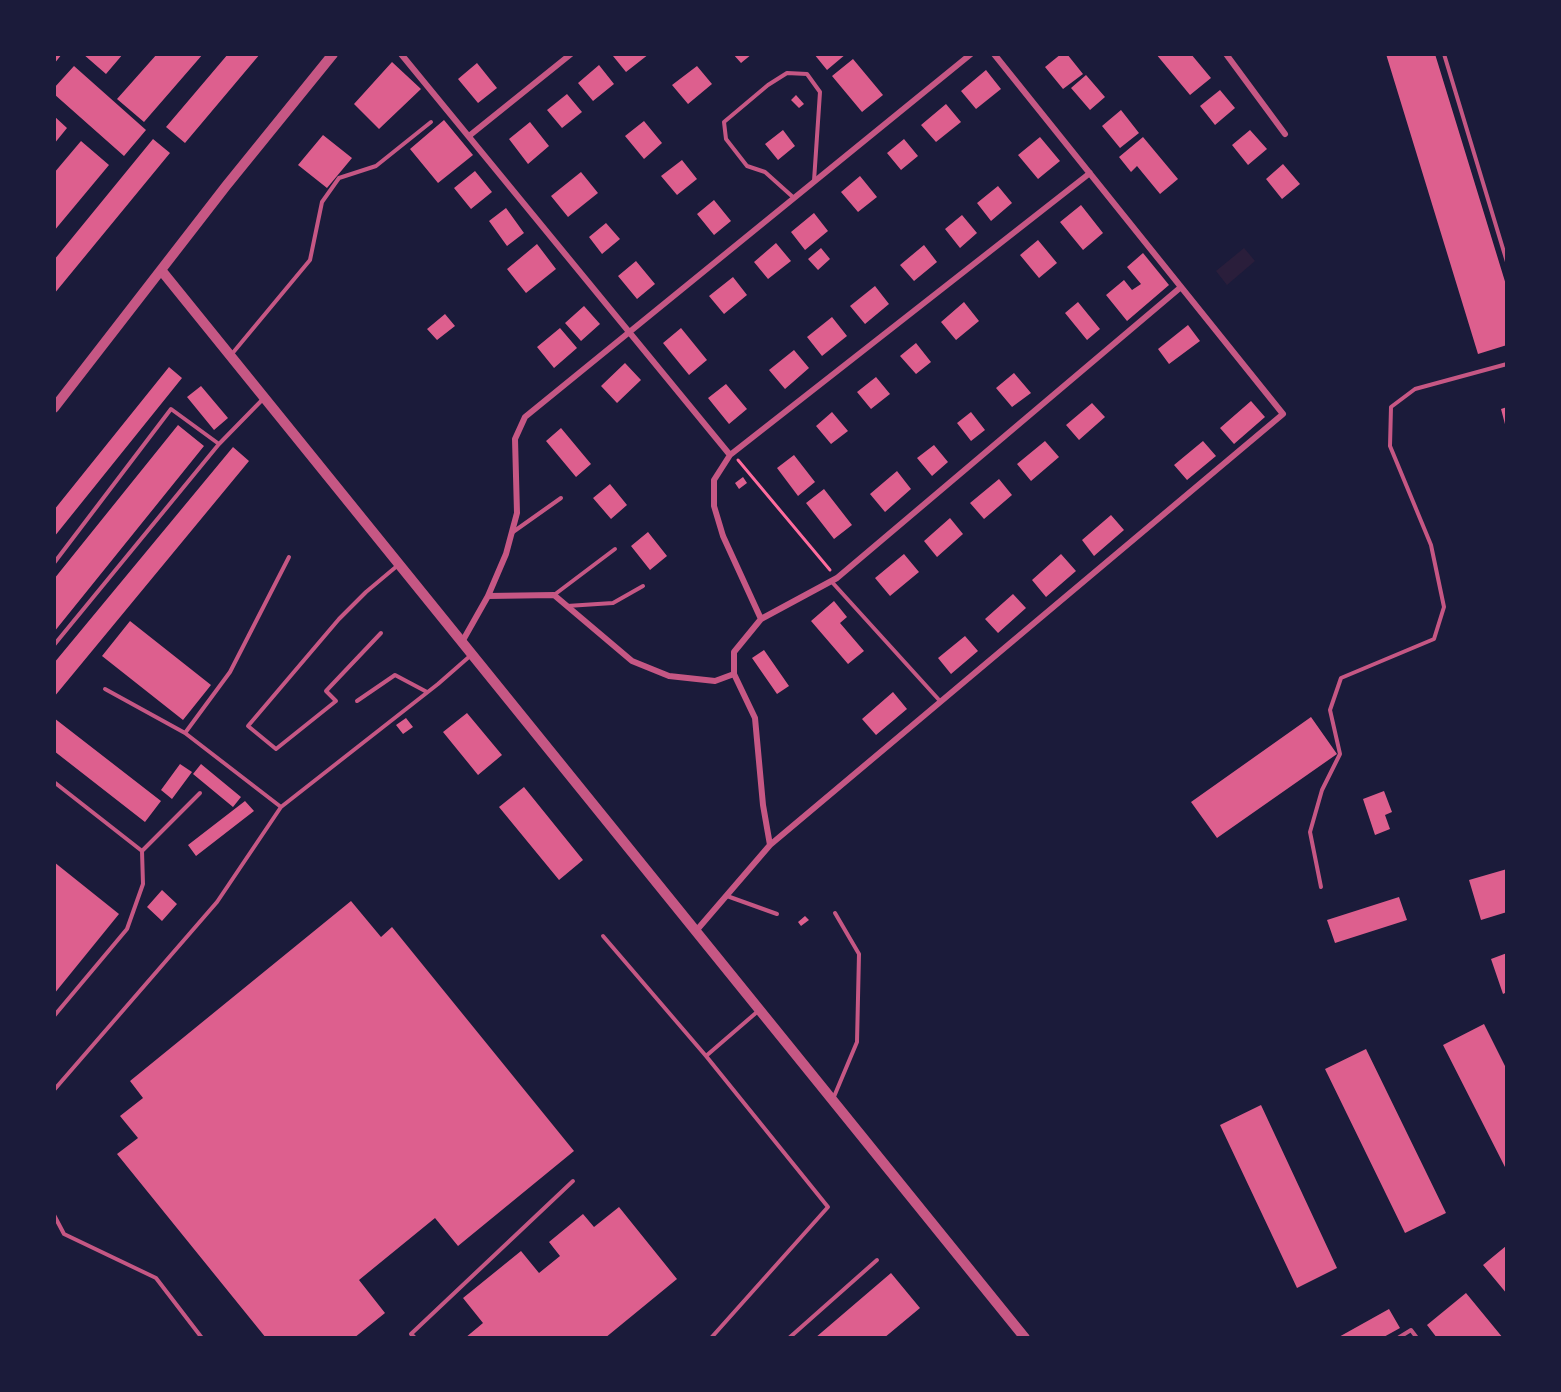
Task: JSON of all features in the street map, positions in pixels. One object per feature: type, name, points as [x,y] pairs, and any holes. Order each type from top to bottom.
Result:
[{"type":"street","points":[[54,408],[226,186],[333,54]]},
{"type":"street","points":[[401,54],[731,454]]},
{"type":"street","points":[[469,136],[571,54]]},
{"type":"street","points":[[462,642],[488,596],[506,554],[518,513],[515,439],[525,417],[971,54]]},
{"type":"street","points":[[696,931],[770,845],[1283,414],[994,54]]},
{"type":"street","points":[[1226,54],[1285,134]]},
{"type":"street","points":[[761,619],[723,536],[714,506],[714,480],[731,454],[1090,173]]},
{"type":"street","points":[[161,270],[1025,1338]]},
{"type":"street","points":[[770,845],[763,805],[755,718],[734,674],[734,652],[761,619],[834,580],[1181,287]]},
{"type":"street","points":[[488,596],[554,595],[632,661],[669,675],[715,681],[734,674]]},
{"type":"lane","points":[[1444,54],[1507,262]]},
{"type":"lane","points":[[794,198],[765,172],[747,166],[726,139],[724,122],[787,73],[807,74],[820,92],[814,182]]},
{"type":"lane","points":[[230,356],[310,260],[322,202],[339,178],[376,166],[431,122]]},
{"type":"lane","points":[[1322,887],[1310,832],[1322,789],[1340,754],[1330,710],[1341,678],[1434,639],[1444,607],[1431,545],[1390,446],[1391,407],[1415,389],[1507,364]]},
{"type":"lane","points":[[54,645],[219,444],[264,398]]},
{"type":"lane","points":[[54,563],[171,409],[219,444]]},
{"type":"lane","points":[[512,533],[561,498]]},
{"type":"lane","points":[[554,595],[615,549]]},
{"type":"lane","points":[[185,733],[230,672],[289,557]]},
{"type":"lane","points":[[381,633],[326,691],[336,702],[276,749],[249,726],[339,619],[366,592],[399,565]]},
{"type":"lane","points":[[834,580],[941,702]]},
{"type":"lane","points":[[566,606],[613,603],[643,586]]},
{"type":"lane","points":[[54,1090],[217,902],[281,807],[472,654]]},
{"type":"lane","points":[[357,701],[394,675],[427,692]]},
{"type":"lane","points":[[105,689],[185,733],[281,807]]},
{"type":"lane","points":[[54,782],[141,850],[143,884],[128,929],[54,1016]]},
{"type":"lane","points":[[141,850],[200,793]]},
{"type":"lane","points":[[727,896],[777,914]]},
{"type":"lane","points":[[833,1100],[857,1042],[859,954],[835,913]]},
{"type":"lane","points":[[603,936],[706,1056],[828,1207],[711,1338]]},
{"type":"lane","points":[[706,1056],[760,1010]]},
{"type":"lane","points":[[416,1338],[411,1334],[573,1182]]},
{"type":"lane","points":[[54,1215],[64,1234],[156,1278],[202,1338]]},
{"type":"lane","points":[[789,1338],[877,1260]]},
{"type":"lane","points":[[1398,1338],[1411,1330],[1417,1338]]},
{"type":"path","points":[[731,454],[834,580]]},
{"type":"shaded area","points":[[1244,248],[1255,261],[1227,285],[1216,271]]},
{"type":"building","points":[[54,54],[62,54],[54,64]]},
{"type":"building","points":[[83,54],[123,54],[106,74]]},
{"type":"building","points":[[157,54],[203,54],[144,122],[117,99]]},
{"type":"building","points":[[228,54],[260,54],[185,143],[166,127]]},
{"type":"building","points":[[615,54],[649,54],[626,72],[613,56]]},
{"type":"building","points":[[733,54],[752,54],[741,63]]},
{"type":"building","points":[[814,54],[846,54],[827,70]]},
{"type":"building","points":[[1061,54],[1067,54],[1083,74],[1063,89],[1045,67]]},
{"type":"building","points":[[1156,54],[1191,54],[1211,78],[1190,95]]},
{"type":"building","points":[[1386,54],[1435,54],[1507,288],[1507,345],[1478,354]]},
{"type":"building","points":[[853,59],[883,95],[862,112],[832,76]]},
{"type":"building","points":[[392,62],[421,89],[379,129],[354,104]]},
{"type":"building","points":[[477,63],[497,88],[478,103],[458,79]]},
{"type":"building","points":[[599,65],[614,84],[593,101],[578,83]]},
{"type":"building","points":[[74,66],[146,130],[124,156],[54,94],[54,88]]},
{"type":"building","points":[[697,66],[712,84],[688,104],[672,85]]},
{"type":"building","points":[[986,70],[1001,89],[976,109],[961,91]]},
{"type":"building","points":[[1086,75],[1105,97],[1090,110],[1071,88]]},
{"type":"building","points":[[1220,90],[1235,108],[1215,125],[1200,106]]},
{"type":"building","points":[[567,94],[582,112],[562,128],[547,110]]},
{"type":"building","points":[[796,95],[804,104],[799,108],[791,100]]},
{"type":"building","points":[[946,104],[961,122],[936,142],[921,125]]},
{"type":"building","points":[[1121,110],[1139,133],[1120,148],[1102,126]]},
{"type":"building","points":[[54,116],[67,128],[54,144]]},
{"type":"building","points":[[444,120],[473,155],[438,183],[410,149]]},
{"type":"building","points":[[644,121],[662,143],[644,159],[625,136]]},
{"type":"building","points":[[530,122],[549,146],[528,164],[509,139]]},
{"type":"building","points":[[783,130],[795,146],[778,160],[765,144]]},
{"type":"building","points":[[1250,130],[1267,149],[1248,165],[1232,145]]},
{"type":"building","points":[[323,135],[352,158],[327,188],[298,165]]},
{"type":"building","points":[[1040,137],[1060,161],[1038,179],[1018,155]]},
{"type":"building","points":[[1143,137],[1178,179],[1160,194],[1137,166],[1131,172],[1119,157]]},
{"type":"building","points":[[153,139],[170,153],[54,294],[54,260]]},
{"type":"building","points":[[904,139],[918,156],[901,170],[887,153]]},
{"type":"building","points":[[81,141],[109,165],[54,231],[54,173]]},
{"type":"building","points":[[682,160],[697,179],[677,195],[661,176]]},
{"type":"building","points":[[1283,164],[1300,184],[1282,199],[1266,179]]},
{"type":"building","points":[[475,171],[492,192],[471,209],[454,188]]},
{"type":"building","points":[[581,172],[598,193],[568,217],[551,196]]},
{"type":"building","points":[[860,176],[877,197],[858,212],[841,192]]},
{"type":"building","points":[[998,186],[1012,203],[991,221],[977,203]]},
{"type":"building","points":[[714,200],[731,221],[714,235],[697,214]]},
{"type":"building","points":[[1081,205],[1103,233],[1083,250],[1060,222]]},
{"type":"building","points":[[506,208],[524,233],[507,246],[489,221]]},
{"type":"building","points":[[814,213],[828,231],[805,250],[791,232]]},
{"type":"building","points":[[962,215],[977,233],[960,248],[945,229]]},
{"type":"building","points":[[606,223],[620,239],[602,254],[589,237]]},
{"type":"building","points":[[1038,240],[1057,263],[1039,278],[1020,255]]},
{"type":"building","points":[[776,243],[791,261],[768,279],[754,262]]},
{"type":"building","points":[[537,244],[556,269],[526,293],[507,269]]},
{"type":"building","points":[[924,245],[937,262],[914,281],[900,265]]},
{"type":"building","points":[[821,248],[830,259],[818,270],[808,259]]},
{"type":"building","points":[[1143,253],[1169,285],[1127,321],[1106,295],[1124,280],[1132,290],[1141,284],[1127,267]]},
{"type":"building","points":[[636,261],[655,284],[637,299],[618,276]]},
{"type":"building","points":[[733,277],[747,295],[724,314],[709,296]]},
{"type":"building","points":[[875,286],[889,304],[865,324],[850,306]]},
{"type":"building","points":[[964,302],[979,321],[956,340],[941,322]]},
{"type":"building","points":[[1078,302],[1100,329],[1087,340],[1065,313]]},
{"type":"building","points":[[584,306],[600,324],[581,341],[565,323]]},
{"type":"building","points":[[445,314],[455,326],[437,340],[427,329]]},
{"type":"building","points":[[832,317],[847,336],[822,356],[807,337]]},
{"type":"building","points":[[1188,325],[1200,341],[1169,364],[1158,349]]},
{"type":"building","points":[[560,328],[577,348],[554,368],[537,347]]},
{"type":"building","points":[[681,328],[707,360],[689,375],[663,343]]},
{"type":"building","points":[[916,343],[931,362],[916,374],[900,356]]},
{"type":"building","points":[[794,350],[809,368],[785,389],[769,370]]},
{"type":"building","points":[[625,363],[641,380],[617,403],[601,386]]},
{"type":"building","points":[[169,367],[182,378],[54,537],[54,510]]},
{"type":"building","points":[[1014,373],[1031,393],[1012,407],[996,388]]},
{"type":"building","points":[[876,377],[890,394],[871,409],[857,392]]},
{"type":"building","points":[[726,384],[747,409],[729,424],[708,398]]},
{"type":"building","points":[[201,386],[228,418],[214,430],[187,397]]},
{"type":"building","points":[[1251,401],[1265,417],[1234,444],[1220,428]]},
{"type":"building","points":[[1092,403],[1105,417],[1079,440],[1066,425]]},
{"type":"building","points":[[1507,407],[1507,428],[1506,428],[1501,409]]},
{"type":"building","points":[[832,412],[848,431],[831,444],[816,426]]},
{"type":"building","points":[[971,412],[985,430],[971,441],[957,423]]},
{"type":"building","points":[[178,425],[204,446],[54,632],[54,579]]},
{"type":"building","points":[[561,428],[591,464],[576,477],[546,441]]},
{"type":"building","points":[[1045,441],[1059,457],[1031,481],[1017,464]]},
{"type":"building","points":[[1203,441],[1216,456],[1187,480],[1174,465]]},
{"type":"building","points":[[934,445],[948,462],[932,476],[917,458]]},
{"type":"building","points":[[233,447],[249,461],[54,697],[54,663]]},
{"type":"building","points":[[794,455],[815,482],[798,496],[777,468]]},
{"type":"building","points":[[897,471],[911,489],[885,512],[870,494]]},
{"type":"building","points":[[743,477],[747,483],[739,489],[735,483]]},
{"type":"building","points":[[999,479],[1012,495],[984,519],[970,503]]},
{"type":"building","points":[[610,484],[627,505],[611,519],[593,498]]},
{"type":"building","points":[[824,489],[852,525],[834,539],[806,503]]},
{"type":"building","points":[[1111,515],[1124,530],[1094,556],[1082,540]]},
{"type":"building","points":[[950,518],[963,534],[937,557],[924,541]]},
{"type":"building","points":[[648,532],[667,556],[650,570],[631,546]]},
{"type":"building","points":[[904,554],[919,572],[890,596],[875,578]]},
{"type":"building","points":[[1061,554],[1076,571],[1046,597],[1032,580]]},
{"type":"building","points":[[1013,594],[1026,608],[998,633],[985,619]]},
{"type":"building","points":[[834,601],[847,617],[840,623],[864,651],[848,664],[811,621]]},
{"type":"building","points":[[130,621],[211,685],[183,720],[102,656]]},
{"type":"building","points":[[965,636],[978,651],[951,674],[938,658]]},
{"type":"building","points":[[764,650],[789,686],[777,694],[752,658]]},
{"type":"building","points":[[893,692],[907,709],[876,735],[862,719]]},
{"type":"building","points":[[467,713],[502,755],[478,775],[443,732]]},
{"type":"building","points":[[1311,717],[1337,754],[1217,838],[1191,802]]},
{"type":"building","points":[[54,718],[161,801],[145,822],[54,751]]},
{"type":"building","points":[[406,718],[413,727],[403,734],[396,725]]},
{"type":"building","points":[[180,764],[192,772],[172,799],[161,790]]},
{"type":"building","points":[[201,764],[241,797],[233,807],[193,774]]},
{"type":"building","points":[[524,787],[583,860],[559,880],[499,807]]},
{"type":"building","points":[[1384,791],[1392,812],[1385,815],[1390,829],[1375,835],[1363,799]]},
{"type":"building","points":[[245,801],[254,811],[196,856],[188,845]]},
{"type":"building","points":[[54,862],[119,914],[54,994]]},
{"type":"building","points":[[1507,869],[1507,912],[1481,920],[1469,880]]},
{"type":"building","points":[[162,890],[177,904],[162,921],[147,907]]},
{"type":"building","points":[[1399,897],[1407,920],[1335,943],[1327,920]]},
{"type":"building","points":[[351,901],[381,937],[392,927],[574,1151],[458,1246],[435,1218],[359,1280],[385,1313],[354,1338],[266,1338],[117,1154],[138,1138],[120,1116],[143,1098],[130,1081]]},
{"type":"building","points":[[805,916],[809,920],[801,926],[798,922]]},
{"type":"building","points":[[1507,953],[1507,992],[1503,994],[1491,959]]},
{"type":"building","points":[[1484,1024],[1507,1070],[1507,1171],[1443,1045]]},
{"type":"building","points":[[1366,1049],[1446,1213],[1405,1233],[1325,1069]]},
{"type":"building","points":[[1261,1105],[1337,1268],[1297,1288],[1220,1125]]},
{"type":"building","points":[[619,1207],[677,1279],[605,1338],[465,1338],[483,1323],[463,1298],[521,1251],[539,1273],[560,1256],[549,1242],[583,1214],[594,1227]]},
{"type":"building","points":[[1506,1246],[1507,1248],[1507,1294],[1483,1265]]},
{"type":"building","points":[[891,1273],[920,1308],[884,1338],[815,1338]]},
{"type":"building","points":[[1466,1293],[1503,1338],[1437,1338],[1427,1325]]},
{"type":"building","points":[[1389,1309],[1400,1328],[1382,1338],[1337,1338]]}]
